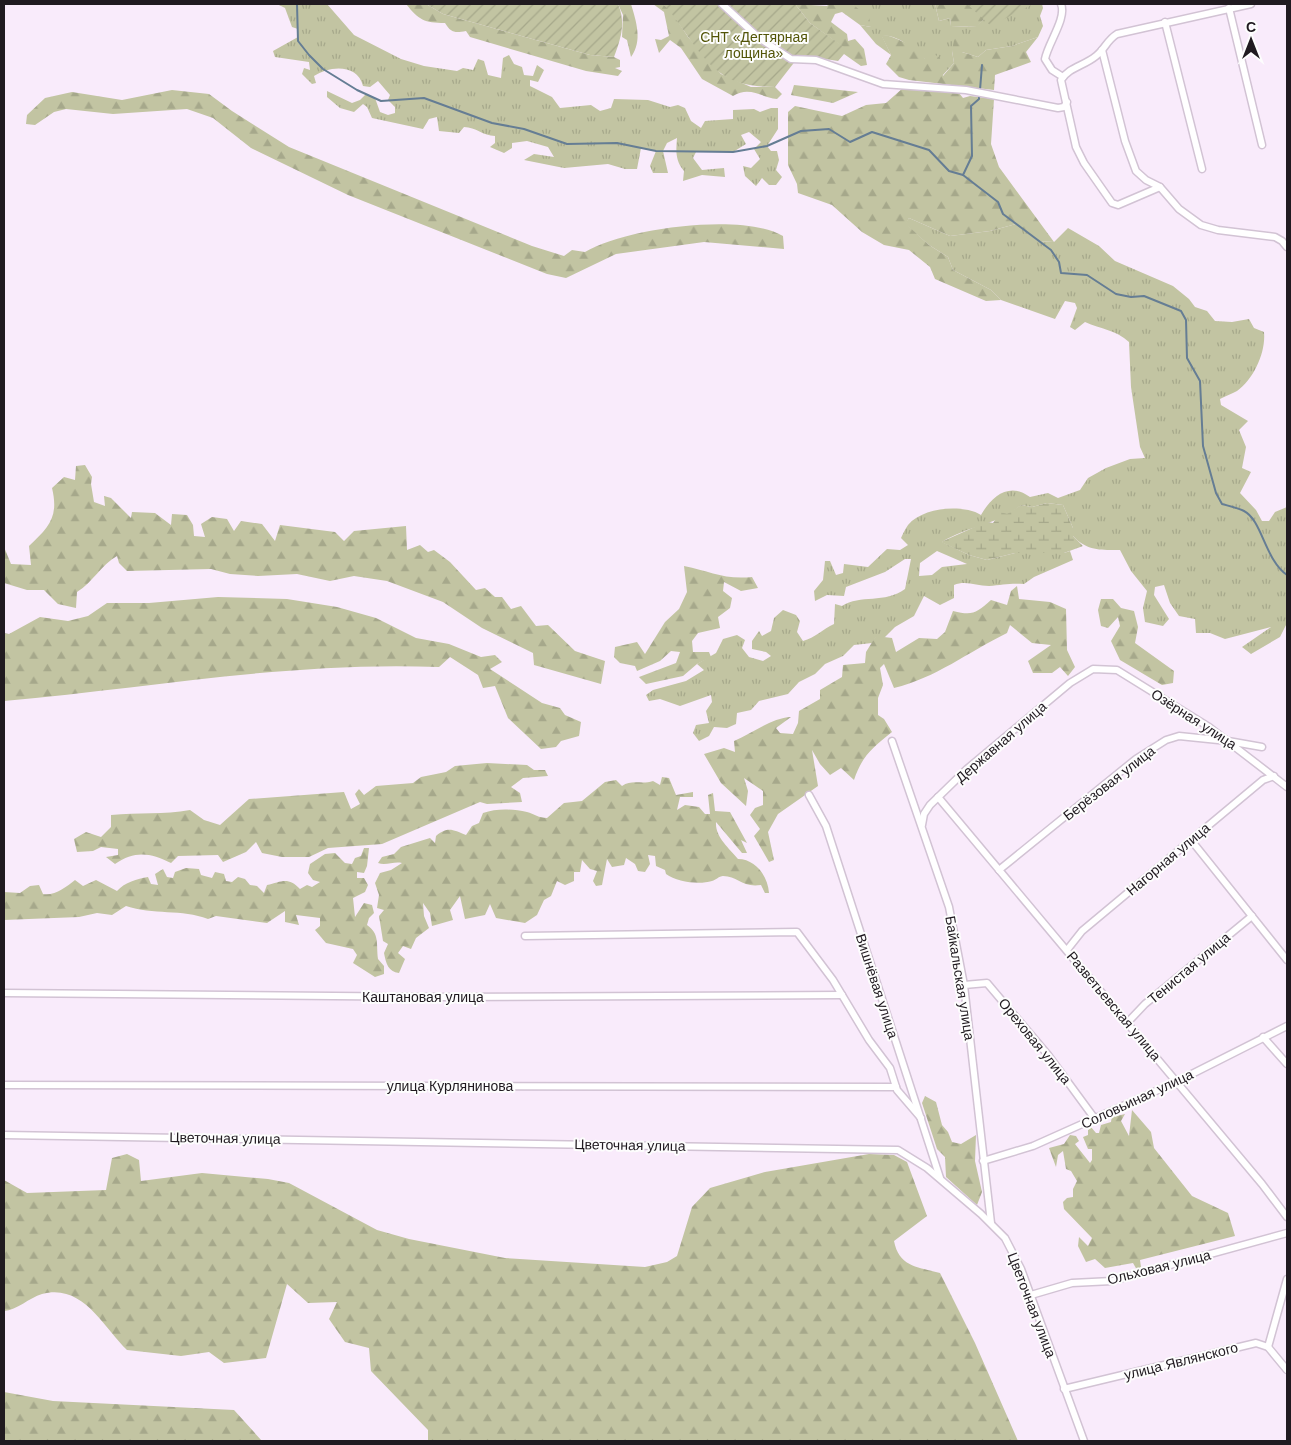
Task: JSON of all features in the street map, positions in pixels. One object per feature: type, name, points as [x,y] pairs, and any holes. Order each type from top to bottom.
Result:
[{"type":"street","points":[[722,4],[760,38],[791,59],[816,60],[883,84],[966,90],[1058,108],[1064,107],[1067,102]]},
{"type":"street","points":[[1061,4],[1062,17],[1048,47],[1045,59],[1052,70],[1063,77]]},
{"type":"street","points":[[1160,187],[1118,205],[1112,203],[1084,163],[1076,147],[1067,102],[1061,87],[1063,77],[1066,72],[1087,63],[1102,50],[1109,39],[1117,34],[1252,4]]},
{"type":"street","points":[[1229,8],[1262,145]]},
{"type":"street","points":[[1165,22],[1202,169]]},
{"type":"street","points":[[1102,50],[1125,141],[1136,171],[1146,180],[1160,187],[1179,209],[1201,225],[1218,230],[1275,237],[1282,241],[1287,248]]},
{"type":"street","name":"Озёрная улица","points":[[1093,669],[1117,670],[1209,727],[1287,787]]},
{"type":"street","name":"Державная улица","points":[[922,826],[924,814],[938,797],[967,769],[1070,683],[1093,669]]},
{"type":"street","name":"Берёзовая улица","points":[[999,870],[1136,759],[1166,740],[1179,736],[1262,747]]},
{"type":"street","name":"Байкальская улица","points":[[892,740],[949,907],[964,985],[991,1223]]},
{"type":"street","name":"Нагорная улица","points":[[1067,950],[1082,931],[1263,780],[1274,776]]},
{"type":"street","name":"Вишнёвая улица","points":[[809,795],[826,826],[940,1179]]},
{"type":"street","name":"Разветьевская улица","points":[[938,797],[1285,1211],[1287,1217]]},
{"type":"street","points":[[1191,840],[1287,960]]},
{"type":"street","name":"Тенистая улица","points":[[1127,1022],[1145,1004],[1252,916]]},
{"type":"street","points":[[525,936],[797,932],[842,995],[869,1040],[890,1068],[896,1087],[907,1104],[921,1118]]},
{"type":"street","name":"Ореховая улица","points":[[964,985],[986,983],[1048,1055],[1095,1118]]},
{"type":"street","name":"Каштановая улица","points":[[4,994],[430,997],[842,995]]},
{"type":"street","name":"Соловьиная улица","points":[[983,1161],[1034,1146],[1176,1082],[1287,1026]]},
{"type":"street","points":[[1264,1037],[1287,1064]]},
{"type":"street","name":"улица Курлянинова","points":[[4,1085],[896,1087]]},
{"type":"street","name":"Цветочная улица","points":[[4,1135],[898,1150],[928,1168],[991,1223],[1005,1238],[1022,1269],[1084,1441]]},
{"type":"street","name":"Ольховая улица","points":[[1031,1295],[1072,1282],[1112,1281],[1287,1233]]},
{"type":"street","points":[[1287,1279],[1268,1347],[1287,1370]]},
{"type":"street","name":"улица Являнского","points":[[1064,1389],[1256,1343],[1268,1347]]},
{"type":"green space","points":[[277,4],[327,4],[354,35],[401,59],[424,66],[457,71],[463,68],[473,70],[478,59],[484,61],[488,75],[501,78],[503,58],[509,55],[514,64],[522,67],[524,75],[533,76],[537,65],[544,70],[538,82],[530,80],[530,86],[552,97],[560,108],[591,105],[600,111],[611,108],[614,99],[648,100],[670,107],[678,105],[685,108],[691,121],[701,128],[705,121],[733,119],[733,110],[754,109],[760,112],[771,108],[778,108],[778,129],[767,146],[771,151],[777,151],[779,160],[776,170],[782,177],[776,185],[769,185],[762,178],[756,186],[745,176],[743,166],[751,168],[760,159],[754,149],[761,142],[749,132],[741,135],[746,144],[733,152],[696,152],[693,158],[702,170],[724,168],[725,177],[702,175],[683,181],[684,171],[677,155],[677,138],[667,143],[663,151],[668,173],[653,173],[650,166],[656,151],[641,148],[637,169],[625,169],[608,164],[564,168],[524,160],[534,154],[554,157],[548,147],[527,141],[512,143],[512,148],[504,153],[490,147],[495,143],[495,136],[487,135],[472,128],[464,127],[459,133],[439,131],[437,117],[429,119],[423,129],[372,118],[367,107],[363,104],[354,112],[340,108],[327,97],[327,91],[352,103],[360,100],[366,94],[375,98],[380,112],[388,115],[395,113],[395,107],[388,100],[390,95],[378,81],[370,87],[363,86],[360,79],[350,70],[335,69],[320,72],[314,76],[316,83],[312,84],[302,74],[304,68],[310,70],[309,62],[275,57],[273,51],[298,37],[298,29],[292,27],[285,8]]},
{"type":"green space","points":[[406,4],[426,4],[443,14],[590,55],[614,57],[620,60],[620,67],[615,68],[622,71],[618,76],[586,71],[470,37],[466,31],[456,32],[449,29],[445,23],[422,20]]},
{"type":"green space","points":[[426,4],[618,4],[622,18],[622,30],[614,57],[590,55],[443,14]]},
{"type":"green space","points":[[618,4],[631,4],[635,17],[638,38],[635,51],[631,57],[627,40],[622,37],[623,15]]},
{"type":"green space","points":[[653,4],[663,4],[671,11],[688,37],[721,74],[751,87],[775,87],[782,94],[777,99],[750,92],[739,93],[733,96],[702,79],[681,48],[670,40],[659,53],[655,39],[661,40],[669,36],[664,12]]},
{"type":"green space","name":"СНТ «Дегтярная лощина»","points":[[663,4],[795,4],[810,23],[844,47],[844,54],[838,61],[800,55],[775,87],[744,84],[721,74],[712,66]]},
{"type":"green space","points":[[795,4],[827,6],[829,4],[852,4],[869,17],[871,27],[860,25],[842,12],[835,14],[831,22],[847,34],[848,41],[855,39],[864,49],[867,65],[861,66],[844,54],[843,47],[810,23]]},
{"type":"green space","points":[[852,4],[935,4],[939,21],[950,18],[951,26],[976,27],[998,4],[1042,4],[1043,8],[1040,16],[1043,26],[1038,37],[1012,46],[986,50],[978,57],[962,52],[961,44],[952,51],[954,63],[942,76],[906,43],[898,39],[882,36],[891,55],[876,44],[860,25],[871,27]]},
{"type":"green space","points":[[935,4],[977,4],[993,8],[977,27],[951,26],[950,18],[939,21]]},
{"type":"green space","points":[[967,4],[1033,4],[991,26]]},
{"type":"green space","points":[[881,35],[915,44],[925,59],[931,52],[940,58],[943,76],[954,63],[952,51],[955,35],[963,35],[962,52],[978,57],[986,50],[1012,46],[1038,37],[1026,52],[1031,62],[995,75],[994,90],[909,80],[899,77],[886,64],[891,55]]},
{"type":"green space","points":[[794,85],[858,92],[833,103],[791,95]]},
{"type":"green space","points":[[903,88],[959,93],[963,98],[970,96],[994,99],[991,144],[999,167],[1054,242],[1038,241],[1016,224],[990,231],[950,236],[909,218],[906,224],[929,245],[948,257],[953,270],[991,290],[1001,300],[986,301],[935,279],[930,267],[909,250],[884,245],[862,232],[832,205],[798,193],[797,184],[788,165],[788,112],[795,106],[842,116],[866,105],[886,103]]},
{"type":"green space","points":[[172,90],[209,94],[289,147],[532,246],[564,256],[572,250],[585,252],[603,243],[654,230],[713,224],[741,225],[765,229],[783,236],[784,249],[704,242],[616,254],[566,278],[547,274],[348,195],[251,148],[213,118],[187,109],[113,114],[66,109],[54,112],[35,125],[26,124],[27,115],[45,98],[72,92],[122,100]]},
{"type":"green space","points":[[909,218],[950,236],[990,231],[1016,224],[1038,241],[1054,242],[1068,228],[1099,246],[1115,261],[1173,286],[1189,299],[1195,307],[1207,311],[1215,321],[1232,322],[1249,319],[1254,328],[1264,332],[1261,356],[1249,380],[1237,391],[1220,399],[1221,405],[1248,421],[1239,430],[1246,447],[1242,468],[1251,472],[1240,493],[1256,510],[1262,521],[1269,521],[1275,512],[1287,507],[1287,623],[1280,637],[1251,654],[1242,647],[1271,627],[1225,639],[1210,633],[1196,633],[1195,619],[1179,616],[1170,603],[1164,585],[1155,587],[1154,595],[1169,619],[1163,626],[1145,622],[1143,608],[1147,591],[1131,571],[1120,550],[1094,549],[1083,545],[1073,536],[1073,528],[1063,505],[1047,503],[1032,507],[1021,505],[1002,517],[962,532],[942,542],[969,555],[987,560],[1015,553],[1064,553],[1070,551],[1073,560],[1034,577],[1024,584],[989,586],[963,583],[954,585],[954,598],[940,605],[924,596],[914,616],[895,627],[885,637],[876,637],[872,643],[854,645],[843,656],[825,664],[815,674],[799,682],[788,694],[759,701],[751,710],[737,713],[736,724],[727,728],[714,727],[709,736],[699,741],[693,733],[696,725],[709,723],[706,711],[712,702],[711,695],[680,706],[660,699],[649,701],[646,695],[653,690],[686,681],[704,670],[697,664],[716,653],[723,639],[737,635],[745,640],[742,648],[749,657],[763,661],[771,656],[766,652],[752,649],[752,641],[759,631],[762,636],[771,631],[774,618],[783,610],[796,615],[800,621],[797,632],[803,641],[834,624],[835,604],[842,606],[857,600],[881,598],[897,594],[905,589],[911,559],[905,559],[885,572],[846,587],[844,596],[827,595],[815,601],[814,591],[823,580],[825,561],[830,561],[836,575],[843,573],[844,564],[868,567],[887,549],[900,550],[908,545],[901,538],[908,525],[923,514],[943,509],[964,509],[981,515],[995,497],[1008,491],[1022,492],[1030,497],[1048,493],[1058,498],[1080,490],[1088,478],[1106,468],[1130,459],[1145,458],[1140,447],[1131,387],[1129,342],[1114,332],[1085,322],[1075,330],[1070,327],[1077,308],[1075,303],[1065,301],[1055,319],[1001,300],[991,290],[953,270],[948,257],[929,245],[905,224]],"holes":[[[937,551],[967,564],[942,567],[932,575],[919,576],[920,563]]]},
{"type":"green space","points":[[85,465],[92,477],[91,484],[94,502],[105,506],[104,496],[111,498],[131,518],[132,512],[155,513],[171,525],[172,514],[187,515],[193,525],[194,536],[205,537],[201,524],[212,517],[227,519],[234,531],[241,521],[262,524],[275,541],[280,525],[335,532],[344,541],[354,531],[406,526],[407,550],[420,545],[428,552],[434,550],[450,562],[476,590],[485,588],[495,597],[502,597],[511,609],[521,606],[536,626],[548,625],[575,651],[605,661],[601,684],[534,665],[533,653],[482,628],[443,602],[387,581],[354,576],[330,581],[297,574],[258,576],[230,574],[211,569],[127,571],[119,563],[117,556],[77,592],[76,608],[58,604],[44,590],[27,590],[4,583],[4,547],[11,564],[31,565],[29,546],[47,527],[53,514],[54,498],[52,488],[64,477],[75,480],[76,466]]},
{"type":"green space","points":[[1047,503],[1063,505],[1073,528],[1073,536],[1083,546],[1064,553],[1015,553],[987,560],[969,555],[941,542],[986,522],[993,523],[1001,512],[1007,514],[1021,505],[1032,507]]},
{"type":"green space","points":[[684,566],[725,576],[752,577],[758,588],[741,591],[724,582],[723,591],[732,598],[730,608],[718,617],[720,628],[698,633],[692,641],[693,652],[709,652],[711,657],[697,664],[683,676],[646,684],[639,677],[676,663],[680,652],[671,651],[660,661],[637,671],[635,666],[620,663],[614,657],[615,647],[637,642],[645,654],[665,622],[679,609],[687,592]]},
{"type":"green space","points":[[1017,586],[1019,599],[1050,602],[1066,609],[1067,650],[1075,667],[1068,676],[1060,667],[1052,673],[1033,673],[1028,661],[1051,645],[1032,643],[1010,625],[1007,633],[938,671],[909,684],[894,688],[884,664],[880,668],[883,685],[878,698],[878,715],[884,719],[892,732],[864,758],[854,780],[841,768],[830,775],[820,764],[812,750],[818,786],[778,814],[768,832],[774,860],[769,862],[754,836],[760,829],[750,815],[755,808],[763,805],[763,791],[744,778],[748,791],[746,806],[721,783],[704,754],[724,748],[735,752],[734,741],[769,723],[784,718],[791,717],[776,728],[780,733],[793,734],[798,723],[799,711],[820,699],[820,690],[842,677],[843,665],[865,663],[866,652],[876,636],[892,638],[896,652],[919,638],[937,639],[945,632],[953,611],[974,612],[991,600],[1007,605],[1011,591]]},
{"type":"green space","points":[[218,597],[287,599],[337,607],[376,618],[416,638],[449,644],[481,657],[495,655],[502,662],[490,669],[542,703],[560,708],[565,715],[581,722],[579,736],[561,741],[556,747],[541,749],[508,718],[495,686],[483,688],[478,675],[450,657],[439,667],[384,666],[275,672],[4,701],[4,633],[9,634],[40,617],[68,621],[88,616],[107,603],[149,603]]},
{"type":"green space","points":[[1101,599],[1113,599],[1121,608],[1134,611],[1138,627],[1135,643],[1174,671],[1173,683],[1162,685],[1120,660],[1111,641],[1120,626],[1118,617],[1108,628],[1101,626],[1098,610]]},
{"type":"green space","points":[[487,763],[527,765],[534,770],[545,770],[548,776],[523,778],[511,787],[520,793],[522,802],[487,804],[480,802],[382,844],[328,848],[309,857],[282,857],[262,853],[256,842],[246,852],[223,862],[218,855],[178,856],[171,863],[143,854],[129,857],[115,864],[106,857],[118,855],[118,849],[101,847],[93,851],[77,852],[74,839],[86,832],[101,837],[111,827],[111,815],[190,810],[204,820],[220,825],[249,799],[344,792],[351,809],[360,804],[355,794],[359,789],[364,795],[376,786],[413,783],[421,777],[446,772],[455,766]]},
{"type":"green space","points":[[662,777],[669,778],[676,795],[693,792],[693,797],[680,797],[677,810],[685,805],[699,807],[705,814],[710,814],[708,795],[713,793],[715,811],[730,812],[747,843],[741,840],[747,853],[742,853],[716,822],[720,837],[738,859],[750,862],[760,870],[766,881],[769,893],[765,893],[761,885],[749,885],[733,878],[722,876],[712,881],[701,883],[676,879],[666,874],[665,870],[656,866],[655,856],[648,855],[650,864],[645,872],[638,871],[635,864],[626,858],[624,865],[612,867],[607,859],[602,885],[596,886],[593,881],[597,871],[590,869],[582,860],[580,872],[574,872],[574,881],[565,885],[557,881],[551,896],[544,900],[537,915],[525,923],[496,918],[490,904],[485,915],[465,919],[460,896],[450,910],[453,920],[432,926],[430,913],[423,903],[424,916],[429,928],[416,938],[411,949],[403,946],[398,953],[405,959],[399,973],[392,971],[388,966],[384,953],[388,944],[383,941],[379,916],[384,910],[377,908],[379,895],[375,883],[380,873],[391,870],[402,863],[378,863],[382,857],[394,854],[401,847],[430,838],[435,843],[436,836],[447,830],[454,830],[466,835],[472,826],[479,823],[483,813],[488,811],[516,810],[547,818],[564,803],[582,801],[605,782],[616,780],[622,786],[630,783],[653,781],[660,785]]},
{"type":"green space","points":[[364,848],[369,848],[367,866],[364,873],[357,872],[357,878],[364,878],[368,885],[365,892],[353,898],[355,917],[364,903],[372,905],[374,913],[369,918],[367,925],[376,936],[378,959],[384,966],[384,974],[375,977],[353,963],[357,955],[353,949],[326,943],[315,930],[320,926],[320,918],[296,915],[299,925],[285,922],[285,911],[267,923],[216,916],[208,919],[188,914],[136,909],[126,906],[112,915],[97,913],[79,917],[4,920],[4,892],[20,893],[30,886],[39,885],[43,894],[52,894],[75,880],[83,886],[96,880],[117,891],[127,883],[148,877],[151,884],[158,885],[155,874],[163,869],[167,877],[173,878],[175,872],[186,868],[199,869],[201,875],[212,878],[215,872],[224,874],[226,881],[232,882],[238,877],[245,879],[250,885],[257,886],[264,893],[267,885],[284,881],[292,882],[300,889],[307,885],[312,887],[320,882],[313,880],[308,873],[310,864],[325,854],[335,853],[345,863],[352,864],[355,858],[361,856]]},
{"type":"green space","points":[[925,1096],[936,1102],[942,1125],[948,1132],[952,1142],[961,1144],[976,1135],[975,1161],[982,1192],[977,1205],[946,1177],[945,1157],[937,1149],[922,1103]]},
{"type":"green space","points":[[1132,1110],[1151,1132],[1154,1148],[1192,1196],[1228,1213],[1235,1236],[1140,1260],[1141,1267],[1137,1270],[1133,1263],[1105,1268],[1095,1259],[1086,1262],[1078,1246],[1079,1237],[1088,1246],[1092,1238],[1064,1209],[1063,1202],[1067,1198],[1073,1197],[1073,1189],[1077,1181],[1071,1171],[1066,1169],[1063,1151],[1058,1155],[1056,1167],[1049,1148],[1064,1144],[1070,1135],[1076,1136],[1079,1141],[1075,1144],[1090,1163],[1092,1160],[1092,1149],[1088,1149],[1083,1137],[1088,1135],[1088,1130],[1091,1127],[1096,1133],[1099,1133],[1101,1125],[1111,1122],[1112,1115],[1117,1112],[1117,1116],[1125,1114],[1121,1121],[1129,1136]]},
{"type":"green space","points":[[127,1154],[139,1160],[141,1181],[202,1173],[268,1179],[289,1183],[377,1230],[409,1239],[505,1258],[645,1267],[667,1262],[677,1256],[692,1207],[710,1188],[765,1172],[869,1154],[894,1155],[907,1162],[927,1216],[894,1241],[897,1250],[905,1261],[917,1267],[940,1273],[975,1343],[1018,1441],[428,1441],[428,1430],[371,1371],[369,1348],[345,1342],[329,1319],[337,1302],[308,1303],[287,1284],[266,1358],[224,1363],[209,1352],[181,1356],[127,1350],[91,1309],[69,1295],[56,1292],[42,1294],[4,1311],[4,1180],[27,1193],[106,1190],[112,1158]]},
{"type":"green space","points":[[4,1392],[53,1401],[234,1410],[262,1441],[4,1441]]},
{"type":"waterway","points":[[297,4],[298,41],[309,55],[323,69],[357,90],[381,101],[424,98],[492,123],[524,129],[567,144],[617,143],[656,151],[733,152],[767,146],[801,131],[829,129],[850,142],[872,132],[929,150],[949,171],[963,175]]},
{"type":"waterway","points":[[980,90],[982,65]]},
{"type":"waterway","points":[[979,95],[979,99],[971,106],[972,156],[963,175],[998,202],[1003,214],[1051,250],[1059,262],[1061,273],[1087,275],[1116,294],[1131,297],[1144,296],[1181,311],[1186,320],[1187,358],[1200,381],[1203,446],[1216,493],[1222,504],[1242,510],[1250,516],[1260,531],[1268,551],[1287,575]]}]
